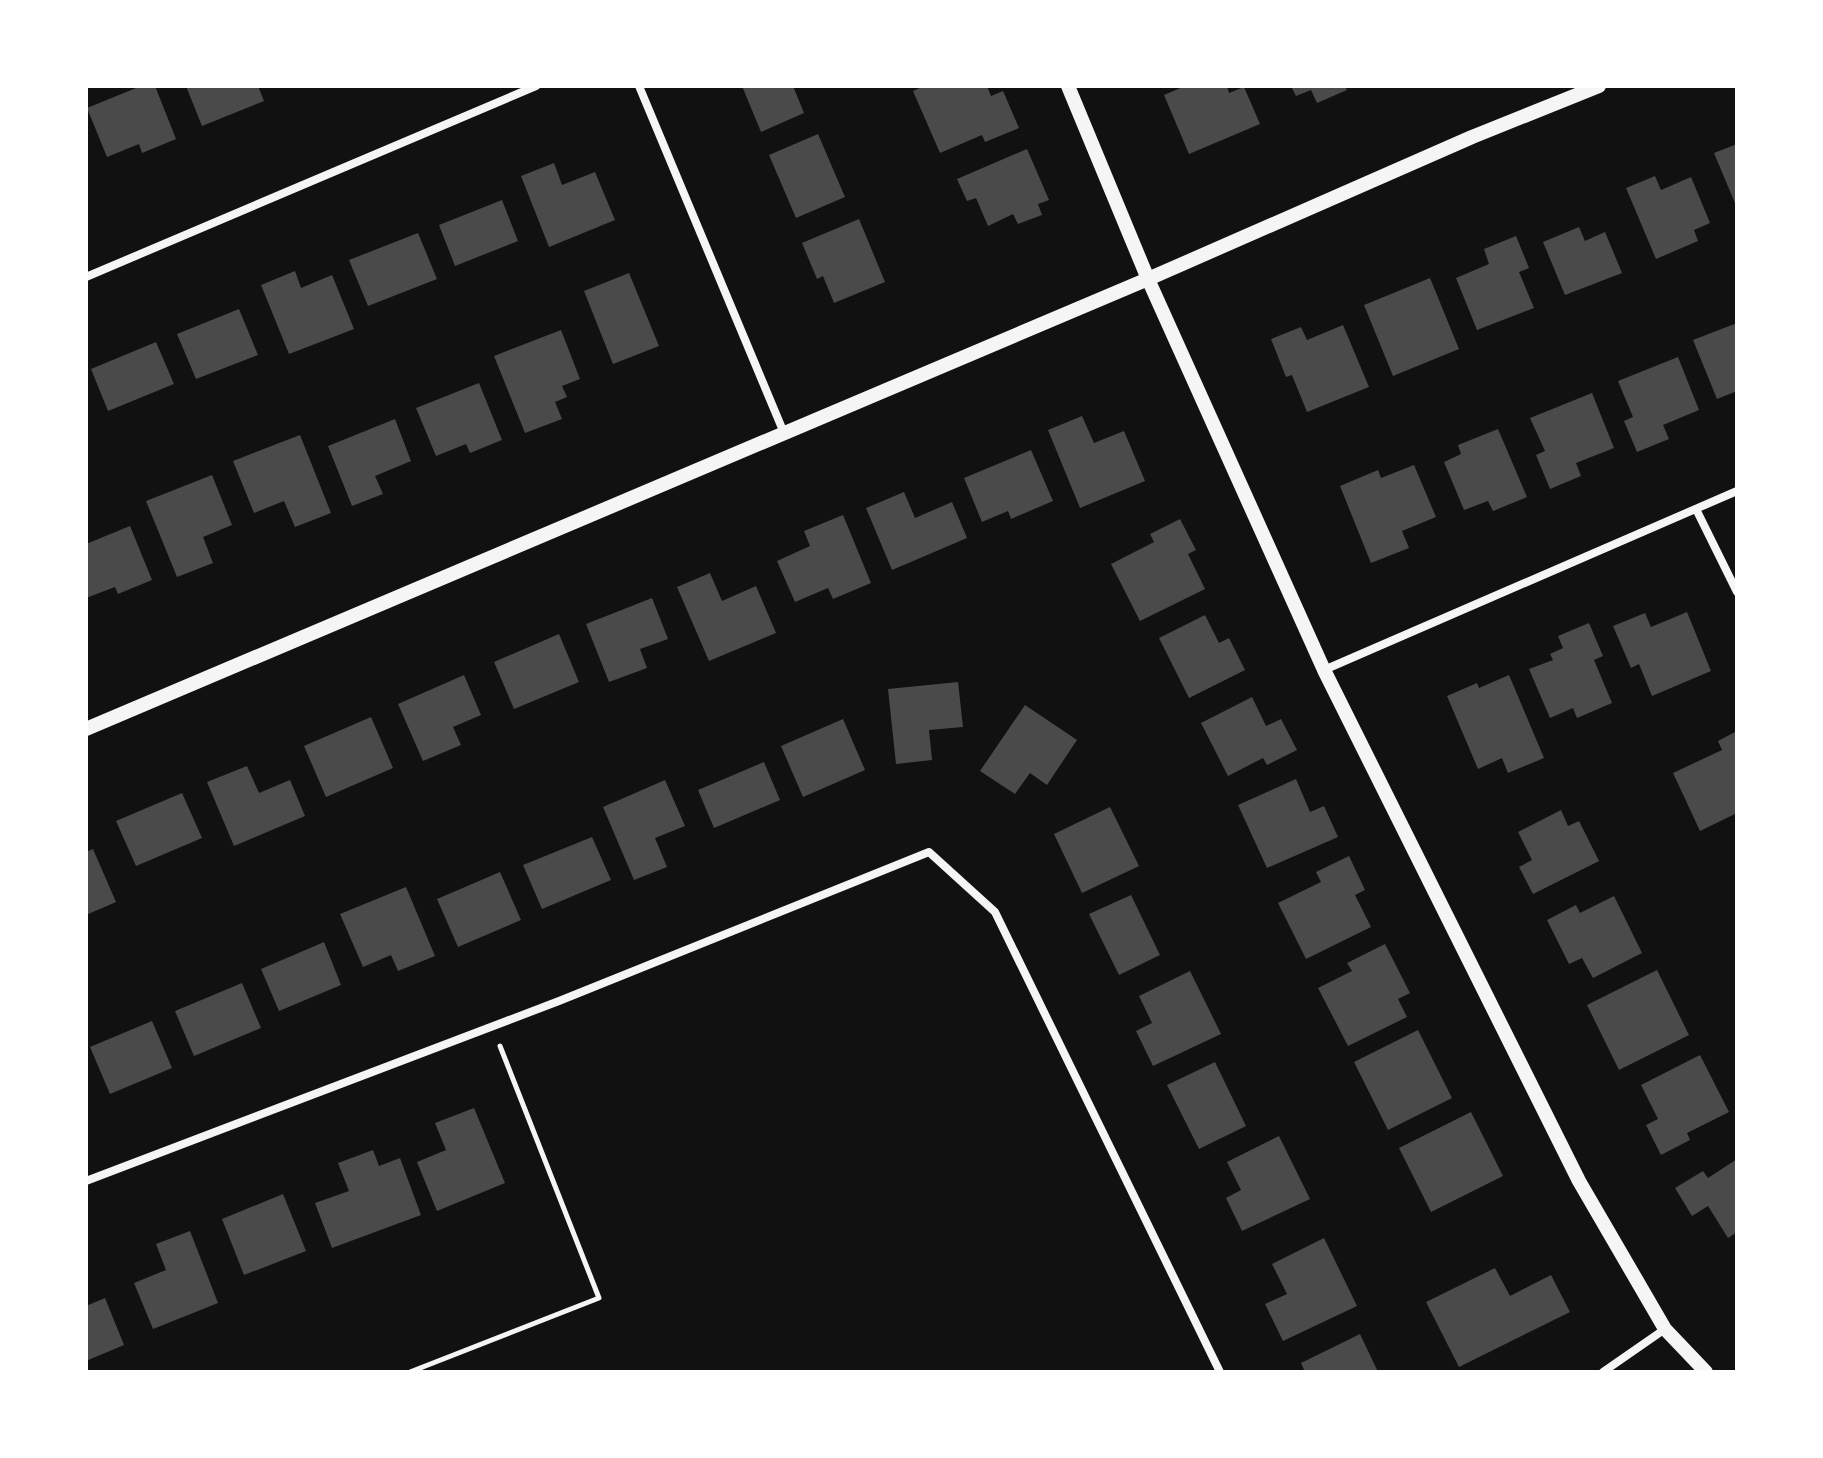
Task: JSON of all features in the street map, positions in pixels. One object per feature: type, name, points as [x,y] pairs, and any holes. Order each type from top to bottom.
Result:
[{"type":"street","points":[[86,277],[536,86]]},
{"type":"street","points":[[639,86],[784,433]]},
{"type":"street","points":[[1068,86],[1148,279],[1324,670],[1579,1181],[1665,1329],[1706,1372]]},
{"type":"street","points":[[86,729],[1148,279],[1472,137],[1599,86]]},
{"type":"street","points":[[1324,670],[1737,491]]},
{"type":"street","points":[[1696,509],[1737,592]]},
{"type":"street","points":[[86,1181],[492,1026],[929,852],[995,912],[1220,1372]]},
{"type":"street","points":[[1603,1372],[1665,1329]]},
{"type":"path","points":[[410,1372],[599,1298],[492,1026]]},
{"type":"building","points":[[141,86],[155,86],[176,139],[142,153],[139,144],[107,157],[87,108]]},
{"type":"building","points":[[186,86],[258,86],[264,101],[202,126]]},
{"type":"building","points":[[742,86],[793,86],[804,113],[761,132]]},
{"type":"building","points":[[924,86],[987,86],[991,96],[1003,91],[1019,128],[985,142],[982,135],[940,153],[913,91]]},
{"type":"building","points":[[1185,86],[1227,86],[1229,93],[1244,87],[1260,124],[1189,154],[1164,95]]},
{"type":"building","points":[[1291,86],[1345,86],[1347,90],[1317,103],[1311,90],[1296,96]]},
{"type":"building","points":[[818,134],[845,197],[796,218],[769,155]]},
{"type":"building","points":[[1737,144],[1737,208],[1714,153]]},
{"type":"building","points":[[1027,149],[1049,200],[1038,204],[1042,215],[1018,224],[1013,214],[988,226],[976,198],[967,201],[957,179]]},
{"type":"building","points":[[554,163],[562,185],[595,172],[615,220],[549,247],[521,176]]},
{"type":"building","points":[[1655,176],[1661,190],[1691,177],[1710,223],[1694,230],[1698,241],[1656,259],[1626,188]]},
{"type":"building","points":[[502,200],[518,241],[455,266],[439,225]]},
{"type":"building","points":[[859,219],[885,282],[834,303],[823,276],[817,279],[802,243]]},
{"type":"building","points":[[1579,227],[1585,241],[1605,232],[1622,273],[1565,295],[1543,242]]},
{"type":"building","points":[[418,233],[437,279],[368,306],[349,260]]},
{"type":"building","points":[[1516,236],[1529,268],[1519,272],[1534,308],[1477,330],[1456,278],[1489,264],[1484,249]]},
{"type":"building","points":[[295,271],[301,288],[332,275],[354,329],[289,354],[261,285]]},
{"type":"building","points":[[629,273],[659,346],[613,364],[584,291]]},
{"type":"building","points":[[1430,278],[1459,349],[1393,376],[1364,305]]},
{"type":"building","points":[[239,309],[258,355],[196,379],[177,334]]},
{"type":"building","points":[[1737,323],[1737,391],[1717,399],[1693,340]]},
{"type":"building","points":[[1343,325],[1369,387],[1307,412],[1292,375],[1286,377],[1271,339],[1301,327],[1307,340]]},
{"type":"building","points":[[561,330],[580,379],[562,386],[567,397],[555,402],[562,419],[525,433],[494,356]]},
{"type":"building","points":[[156,342],[174,384],[108,411],[91,369]]},
{"type":"building","points":[[1678,357],[1699,410],[1663,425],[1669,439],[1637,452],[1624,421],[1633,417],[1618,381]]},
{"type":"building","points":[[479,383],[502,440],[470,453],[466,444],[436,456],[416,408]]},
{"type":"building","points":[[1592,393],[1614,448],[1576,463],[1581,476],[1550,489],[1536,455],[1545,451],[1530,418]]},
{"type":"building","points":[[1082,416],[1094,443],[1124,431],[1145,481],[1080,508],[1048,430]]},
{"type":"building","points":[[395,419],[411,461],[375,476],[383,494],[352,506],[328,446]]},
{"type":"building","points":[[1498,429],[1527,497],[1493,511],[1488,501],[1464,510],[1444,462],[1461,454],[1458,445]]},
{"type":"building","points":[[300,435],[331,513],[295,527],[284,501],[254,513],[233,461]]},
{"type":"building","points":[[1031,450],[1053,501],[1011,519],[1008,511],[982,522],[964,478]]},
{"type":"building","points":[[1414,465],[1436,517],[1402,531],[1409,548],[1371,563],[1340,486],[1378,470],[1381,478]]},
{"type":"building","points":[[212,475],[232,525],[203,537],[213,563],[177,577],[146,501]]},
{"type":"building","points":[[904,492],[915,518],[952,502],[967,538],[892,570],[866,508]]},
{"type":"building","points":[[843,515],[871,583],[833,599],[828,588],[795,602],[777,561],[810,546],[804,531]]},
{"type":"building","points":[[1180,519],[1196,550],[1188,554],[1205,589],[1140,621],[1111,564],[1154,542],[1150,534]]},
{"type":"building","points":[[130,526],[152,580],[118,594],[115,587],[86,598],[86,544]]},
{"type":"building","points":[[710,573],[722,601],[756,586],[776,633],[709,661],[677,587]]},
{"type":"building","points":[[652,598],[668,639],[640,649],[647,668],[609,682],[586,624]]},
{"type":"building","points":[[1687,612],[1711,671],[1652,696],[1639,664],[1631,668],[1613,626],[1645,613],[1651,627]]},
{"type":"building","points":[[1205,615],[1219,643],[1229,638],[1245,670],[1189,698],[1159,638]]},
{"type":"building","points":[[1589,623],[1603,656],[1594,660],[1612,703],[1577,718],[1573,708],[1550,718],[1529,669],[1553,660],[1550,654],[1563,648],[1558,636]]},
{"type":"building","points":[[559,634],[579,682],[514,709],[494,662]]},
{"type":"building","points":[[464,675],[481,715],[453,727],[461,745],[423,761],[398,704]]},
{"type":"building","points":[[1509,675],[1544,758],[1508,773],[1502,758],[1478,769],[1447,696],[1477,683],[1479,688]]},
{"type":"building","points":[[958,682],[963,727],[929,730],[932,760],[896,764],[888,689]]},
{"type":"building","points":[[1252,697],[1266,726],[1281,719],[1297,750],[1267,765],[1263,758],[1228,776],[1201,723]]},
{"type":"building","points":[[1025,705],[1077,740],[1047,785],[1030,773],[1015,794],[980,771]]},
{"type":"building","points":[[371,717],[393,768],[326,797],[304,746]]},
{"type":"building","points":[[843,719],[865,770],[803,797],[781,746]]},
{"type":"building","points":[[1737,731],[1737,813],[1700,831],[1673,773],[1722,750],[1718,741]]},
{"type":"building","points":[[764,762],[780,800],[714,828],[698,790]]},
{"type":"building","points":[[247,766],[259,793],[290,780],[305,816],[234,846],[207,782]]},
{"type":"building","points":[[1296,779],[1310,812],[1324,806],[1338,837],[1267,868],[1238,805]]},
{"type":"building","points":[[665,780],[685,826],[655,838],[667,867],[634,880],[603,807]]},
{"type":"building","points":[[182,793],[202,838],[136,866],[116,821]]},
{"type":"building","points":[[1110,807],[1139,866],[1082,893],[1054,834]]},
{"type":"building","points":[[1561,810],[1568,826],[1579,821],[1599,861],[1533,894],[1519,867],[1532,860],[1518,832]]},
{"type":"building","points":[[592,837],[611,880],[542,909],[523,865]]},
{"type":"building","points":[[93,849],[116,902],[86,915],[86,852]]},
{"type":"building","points":[[1349,856],[1365,890],[1355,895],[1371,927],[1306,959],[1278,903],[1321,882],[1316,872]]},
{"type":"building","points":[[500,872],[521,920],[458,947],[437,899]]},
{"type":"building","points":[[406,887],[435,956],[398,971],[391,955],[363,967],[340,914]]},
{"type":"building","points":[[1131,895],[1160,955],[1119,975],[1089,914]]},
{"type":"building","points":[[1614,896],[1642,953],[1593,978],[1582,958],[1569,964],[1547,920],[1576,905],[1580,913]]},
{"type":"building","points":[[324,942],[341,985],[279,1011],[261,969]]},
{"type":"building","points":[[1385,944],[1410,993],[1398,999],[1407,1017],[1348,1046],[1318,988],[1352,971],[1347,963]]},
{"type":"building","points":[[1657,970],[1689,1035],[1619,1070],[1587,1005]]},
{"type":"building","points":[[1190,971],[1221,1034],[1153,1066],[1136,1031],[1152,1023],[1139,996]]},
{"type":"building","points":[[242,983],[261,1028],[194,1056],[175,1011]]},
{"type":"building","points":[[152,1021],[172,1068],[110,1094],[90,1047]]},
{"type":"building","points":[[1418,1030],[1452,1098],[1388,1130],[1354,1062]]},
{"type":"building","points":[[1700,1055],[1729,1112],[1687,1133],[1690,1140],[1661,1155],[1646,1125],[1658,1119],[1641,1085]]},
{"type":"building","points":[[1215,1062],[1246,1126],[1199,1149],[1167,1085]]},
{"type":"building","points":[[474,1108],[505,1183],[437,1211],[417,1162],[446,1150],[435,1123]]},
{"type":"building","points":[[1471,1112],[1503,1176],[1431,1212],[1399,1148]]},
{"type":"building","points":[[1279,1136],[1310,1199],[1242,1231],[1226,1198],[1241,1190],[1227,1162]]},
{"type":"building","points":[[373,1150],[379,1166],[400,1158],[421,1215],[332,1248],[315,1203],[349,1191],[338,1163]]},
{"type":"building","points":[[1737,1159],[1737,1232],[1728,1238],[1708,1206],[1692,1216],[1675,1188],[1703,1171],[1708,1178]]},
{"type":"building","points":[[283,1194],[306,1251],[244,1275],[222,1219]]},
{"type":"building","points":[[190,1231],[218,1303],[153,1329],[134,1283],[166,1270],[156,1244]]},
{"type":"building","points":[[1324,1238],[1357,1306],[1283,1341],[1265,1304],[1287,1294],[1272,1264]]},
{"type":"building","points":[[1495,1268],[1510,1296],[1551,1275],[1570,1312],[1459,1367],[1426,1302]]},
{"type":"building","points":[[105,1298],[124,1345],[86,1361],[86,1306]]},
{"type":"building","points":[[1360,1334],[1378,1372],[1305,1372],[1301,1363]]}]
